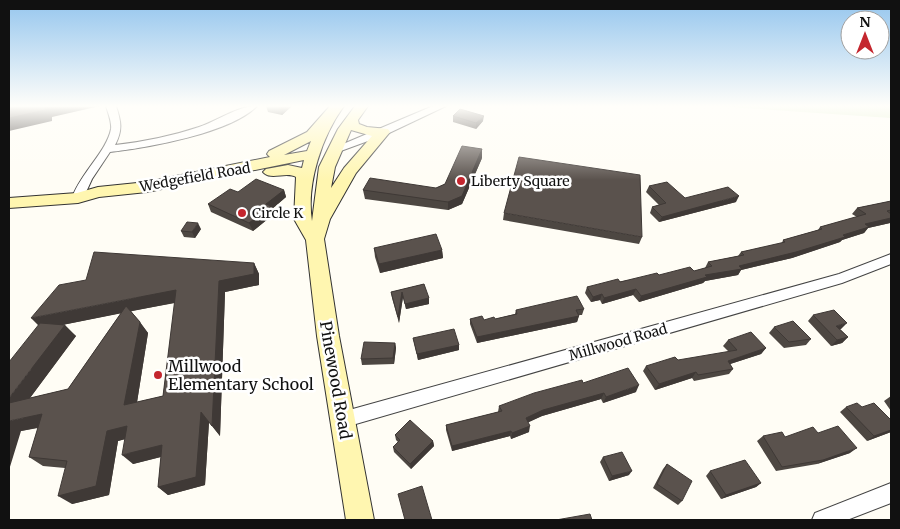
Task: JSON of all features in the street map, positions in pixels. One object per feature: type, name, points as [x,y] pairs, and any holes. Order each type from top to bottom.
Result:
[{"type":"main road","points":[[235,171],[312,135],[316,131]]},
{"type":"main road","name":"Pinewood Road","points":[[318,229],[303,221],[304,189],[313,155],[324,131]]},
{"type":"main road","name":"Pinewood Road","points":[[345,131],[334,150],[322,195],[318,229],[328,336],[360,520]]},
{"type":"main road","points":[[374,131],[383,132]]},
{"type":"main road","points":[[318,229],[349,171],[383,132]]},
{"type":"main road","points":[[254,175],[334,150]]},
{"type":"main road","name":"Wedgefield Road","points":[[9,203],[78,198],[98,192],[147,187],[313,155]]},
{"type":"main road","points":[[254,175],[295,170],[304,175],[304,189]]},
{"type":"main road","name":"Wedgefield Road","points":[[78,198],[93,201],[153,194],[254,175]]},
{"type":"street","points":[[78,198],[81,184],[106,149],[115,131]]},
{"type":"street","points":[[106,149],[172,138],[194,131]]},
{"type":"street","points":[[334,150],[386,131]]},
{"type":"street","name":"Millwood Road","points":[[342,420],[842,278],[891,259]]},
{"type":"street","points":[[822,520],[891,493]]},
{"type":"building","points":[[462,146],[482,149],[462,196],[448,202],[363,190],[370,178],[436,188],[445,184]]},
{"type":"building","points":[[519,157],[640,175],[642,237],[504,213]]},
{"type":"building","points":[[256,179],[284,190],[266,204],[271,206],[249,223],[208,204],[230,189],[238,192]]},
{"type":"building","points":[[667,182],[685,198],[728,187],[739,196],[662,217],[652,207],[666,203],[649,186]]},
{"type":"building","points":[[891,201],[891,210],[887,211],[891,214],[891,218],[865,224],[869,227],[843,235],[845,237],[796,252],[739,266],[742,269],[705,275],[707,277],[641,296],[636,289],[604,298],[602,294],[593,297],[587,287],[618,279],[620,282],[690,267],[694,271],[712,266],[708,262],[744,255],[741,252],[785,242],[783,240],[866,214],[857,208]]},
{"type":"building","points":[[187,222],[198,223],[192,232],[181,231]]},
{"type":"building","points":[[436,234],[442,250],[379,264],[374,248]]},
{"type":"building","points":[[94,252],[254,263],[254,274],[219,281],[212,426],[201,412],[196,477],[158,487],[162,445],[122,455],[127,426],[107,431],[96,486],[58,496],[67,461],[29,457],[42,414],[9,421],[9,403],[68,389],[126,306],[140,322],[124,405],[163,396],[176,290],[31,318],[59,285],[86,280]]},
{"type":"building","points":[[424,284],[429,298],[405,304],[402,292],[398,317],[391,292]]},
{"type":"building","points":[[577,296],[584,309],[576,310],[579,316],[477,337],[470,319],[482,316],[484,320],[494,317],[495,319],[517,314],[516,310]]},
{"type":"building","points":[[834,310],[847,323],[836,326],[848,337],[837,340],[813,315]]},
{"type":"building","points":[[793,321],[811,339],[789,342],[774,327]]},
{"type":"building","points":[[40,323],[65,325],[9,398],[9,362]]},
{"type":"building","points":[[454,329],[459,345],[417,354],[413,338]]},
{"type":"building","points":[[751,332],[766,348],[728,361],[733,369],[698,375],[696,372],[659,384],[646,366],[675,357],[678,360],[737,350],[728,340]]},
{"type":"building","points":[[364,342],[395,343],[393,358],[361,359]]},
{"type":"building","points":[[628,368],[639,385],[606,397],[604,393],[543,410],[526,418],[530,426],[512,433],[511,431],[452,446],[446,425],[502,411],[499,406],[534,393],[582,380],[583,383]]},
{"type":"building","points":[[857,403],[862,407],[874,403],[891,420],[891,430],[874,436],[846,407]]},
{"type":"building","points":[[410,420],[433,441],[410,464],[393,447],[400,440],[395,435]]},
{"type":"building","points":[[838,426],[857,448],[823,460],[782,467],[763,436],[782,432],[785,437],[813,427],[818,433]]},
{"type":"building","points":[[622,452],[632,471],[612,476],[603,457]]},
{"type":"building","points":[[745,460],[761,483],[726,495],[710,471]]},
{"type":"building","points":[[667,464],[692,481],[682,501],[657,484]]},
{"type":"building","points":[[422,486],[432,520],[405,520],[398,494]]},
{"type":"building","points":[[590,514],[592,520],[556,520]]},
{"type":"place","name":"Liberty Square","points":[[461,181]]},
{"type":"place","name":"Circle K","points":[[242,213]]},
{"type":"place","name":"Millwood Elementary School","points":[[158,375]]}]
